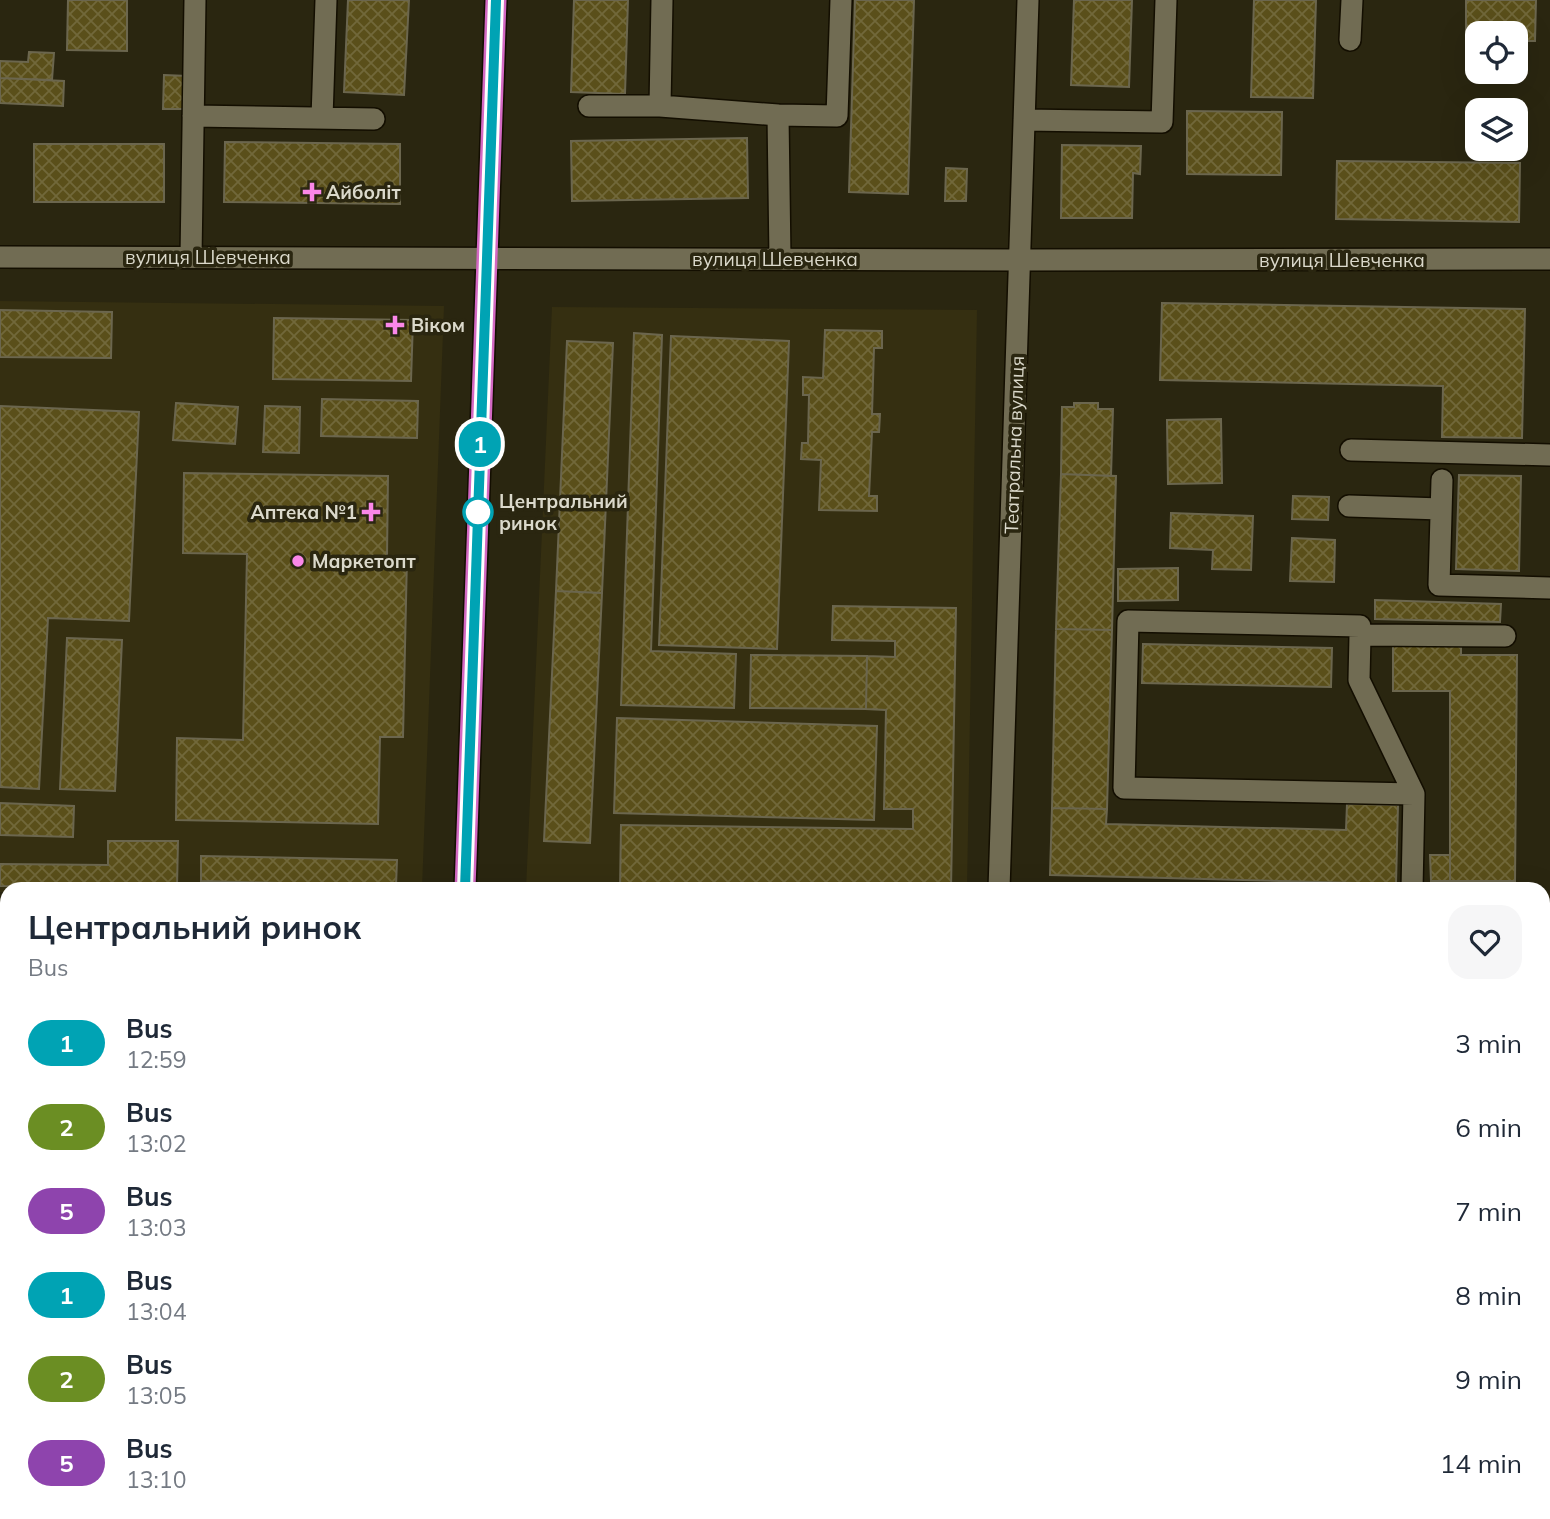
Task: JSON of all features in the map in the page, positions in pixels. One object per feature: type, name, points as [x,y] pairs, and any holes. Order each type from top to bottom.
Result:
[{"type":"highway","points":[[465,882],[496,0]]},
{"type":"street","points":[[191,257],[195,0]]},
{"type":"street","points":[[322,118],[326,0]]},
{"type":"street","points":[[660,107],[662,0]]},
{"type":"street","points":[[589,106],[837,116],[841,0]]},
{"type":"street","name":"Театральна вулиця","points":[[999,882],[1028,0]]},
{"type":"street","points":[[1024,120],[1162,121],[1166,0]]},
{"type":"street","points":[[1349,40],[1352,0]]},
{"type":"street","points":[[778,115],[780,259]]},
{"type":"street","points":[[193,116],[374,119]]},
{"type":"street","name":"вулиця Шевченка","points":[[0,257],[1550,259]]},
{"type":"street","points":[[1351,450],[1550,455]]},
{"type":"street","points":[[1442,480],[1438,585],[1550,587]]},
{"type":"street","points":[[1349,506],[1441,509]]},
{"type":"street","points":[[1412,882],[1415,794],[1359,680],[1360,626],[1128,621],[1124,788],[1415,794]]},
{"type":"street","points":[[1360,635],[1505,636]]},
{"type":"shaded area","points":[[0,301],[444,306],[422,882],[0,882]]},
{"type":"shaded area","points":[[552,307],[977,310],[967,882],[526,882]]},
{"type":"building","points":[[68,0],[127,0],[127,51],[67,50]]},
{"type":"building","points":[[348,0],[409,0],[404,95],[344,92]]},
{"type":"building","points":[[574,0],[628,0],[625,94],[571,92]]},
{"type":"building","points":[[855,0],[914,0],[908,194],[849,192]]},
{"type":"building","points":[[1074,0],[1132,0],[1129,87],[1071,85]]},
{"type":"building","points":[[1254,0],[1316,0],[1313,98],[1251,97]]},
{"type":"building","points":[[1466,0],[1536,0],[1535,41],[1528,41],[1528,21],[1466,21]]},
{"type":"building","points":[[29,52],[54,53],[52,80],[0,78],[0,61],[28,62]]},
{"type":"building","points":[[164,75],[187,76],[187,109],[163,109]]},
{"type":"building","points":[[0,78],[64,81],[63,106],[0,103]]},
{"type":"building","points":[[1187,111],[1282,112],[1281,175],[1187,174]]},
{"type":"building","points":[[747,138],[748,198],[572,201],[571,141]]},
{"type":"building","points":[[225,142],[400,144],[400,204],[224,202]]},
{"type":"building","points":[[34,144],[164,144],[164,202],[34,202]]},
{"type":"building","points":[[1062,145],[1141,146],[1140,174],[1133,173],[1132,218],[1061,218]]},
{"type":"building","points":[[1337,161],[1520,163],[1519,222],[1336,219]]},
{"type":"building","points":[[946,168],[967,169],[966,201],[945,201]]},
{"type":"building","points":[[1162,303],[1525,309],[1522,438],[1442,437],[1443,386],[1160,380]]},
{"type":"building","points":[[0,310],[112,312],[111,358],[0,357]]},
{"type":"building","points":[[274,318],[413,320],[411,381],[273,379]]},
{"type":"building","points":[[825,330],[882,331],[882,348],[874,348],[872,414],[880,414],[879,432],[872,432],[869,496],[877,496],[877,511],[819,510],[821,460],[801,459],[802,443],[808,443],[809,395],[803,395],[803,377],[823,378]]},
{"type":"building","points":[[634,333],[662,335],[651,651],[736,654],[734,708],[621,705]]},
{"type":"building","points":[[671,336],[789,341],[777,649],[659,645]]},
{"type":"building","points":[[567,341],[613,343],[602,593],[556,591]]},
{"type":"building","points":[[322,399],[418,401],[417,438],[321,436]]},
{"type":"building","points":[[176,403],[238,407],[235,444],[173,440]]},
{"type":"building","points":[[1074,403],[1098,403],[1098,409],[1113,409],[1111,476],[1061,474],[1062,407],[1074,407]]},
{"type":"building","points":[[0,406],[139,412],[129,621],[48,618],[39,789],[0,787]]},
{"type":"building","points":[[265,406],[300,407],[299,453],[263,452]]},
{"type":"building","points":[[1221,419],[1222,483],[1168,484],[1167,420]]},
{"type":"building","points":[[184,473],[388,476],[387,557],[407,557],[403,737],[380,737],[378,824],[176,820],[177,738],[243,740],[247,554],[183,553]]},
{"type":"building","points":[[1061,474],[1116,476],[1112,630],[1056,629]]},
{"type":"building","points":[[1459,475],[1521,476],[1519,571],[1456,569]]},
{"type":"building","points":[[1293,496],[1329,497],[1328,520],[1292,519]]},
{"type":"building","points":[[1171,513],[1253,516],[1251,570],[1212,569],[1213,550],[1170,548]]},
{"type":"building","points":[[1292,538],[1335,540],[1334,582],[1290,581]]},
{"type":"building","points":[[1178,568],[1178,600],[1118,601],[1118,569]]},
{"type":"building","points":[[556,591],[602,593],[590,843],[544,841]]},
{"type":"building","points":[[1375,600],[1501,604],[1500,622],[1375,619]]},
{"type":"building","points":[[833,606],[956,608],[951,882],[620,882],[621,825],[913,829],[913,809],[884,809],[886,710],[866,709],[867,656],[895,657],[895,641],[832,640]]},
{"type":"building","points":[[1056,629],[1112,630],[1107,809],[1052,808]]},
{"type":"building","points":[[67,638],[122,640],[115,791],[60,789]]},
{"type":"building","points":[[1393,642],[1461,643],[1461,655],[1517,655],[1515,881],[1450,881],[1450,691],[1393,691]]},
{"type":"building","points":[[1143,644],[1332,648],[1331,687],[1142,683]]},
{"type":"building","points":[[751,655],[867,656],[866,709],[750,708]]},
{"type":"building","points":[[617,718],[877,726],[874,820],[614,813]]},
{"type":"building","points":[[0,803],[74,806],[73,837],[0,835]]},
{"type":"building","points":[[1347,804],[1398,805],[1396,882],[1050,875],[1052,808],[1107,809],[1106,824],[1346,830]]},
{"type":"building","points":[[108,841],[178,841],[177,882],[0,882],[0,864],[108,865]]},
{"type":"building","points":[[1430,855],[1450,855],[1450,881],[1431,881]]},
{"type":"building","points":[[201,856],[397,860],[396,882],[201,881]]},
{"type":"bus line","name":"1","points":[[465,882],[496,0]]},
{"type":"place","name":"Айболіт","points":[[312,192]]},
{"type":"place","name":"Віком","points":[[395,325]]},
{"type":"place","name":"Аптека №1","points":[[371,512]]},
{"type":"place","name":"Центральний ринок","points":[[478,512]]},
{"type":"place","name":"Маркетопт","points":[[298,561]]}]
